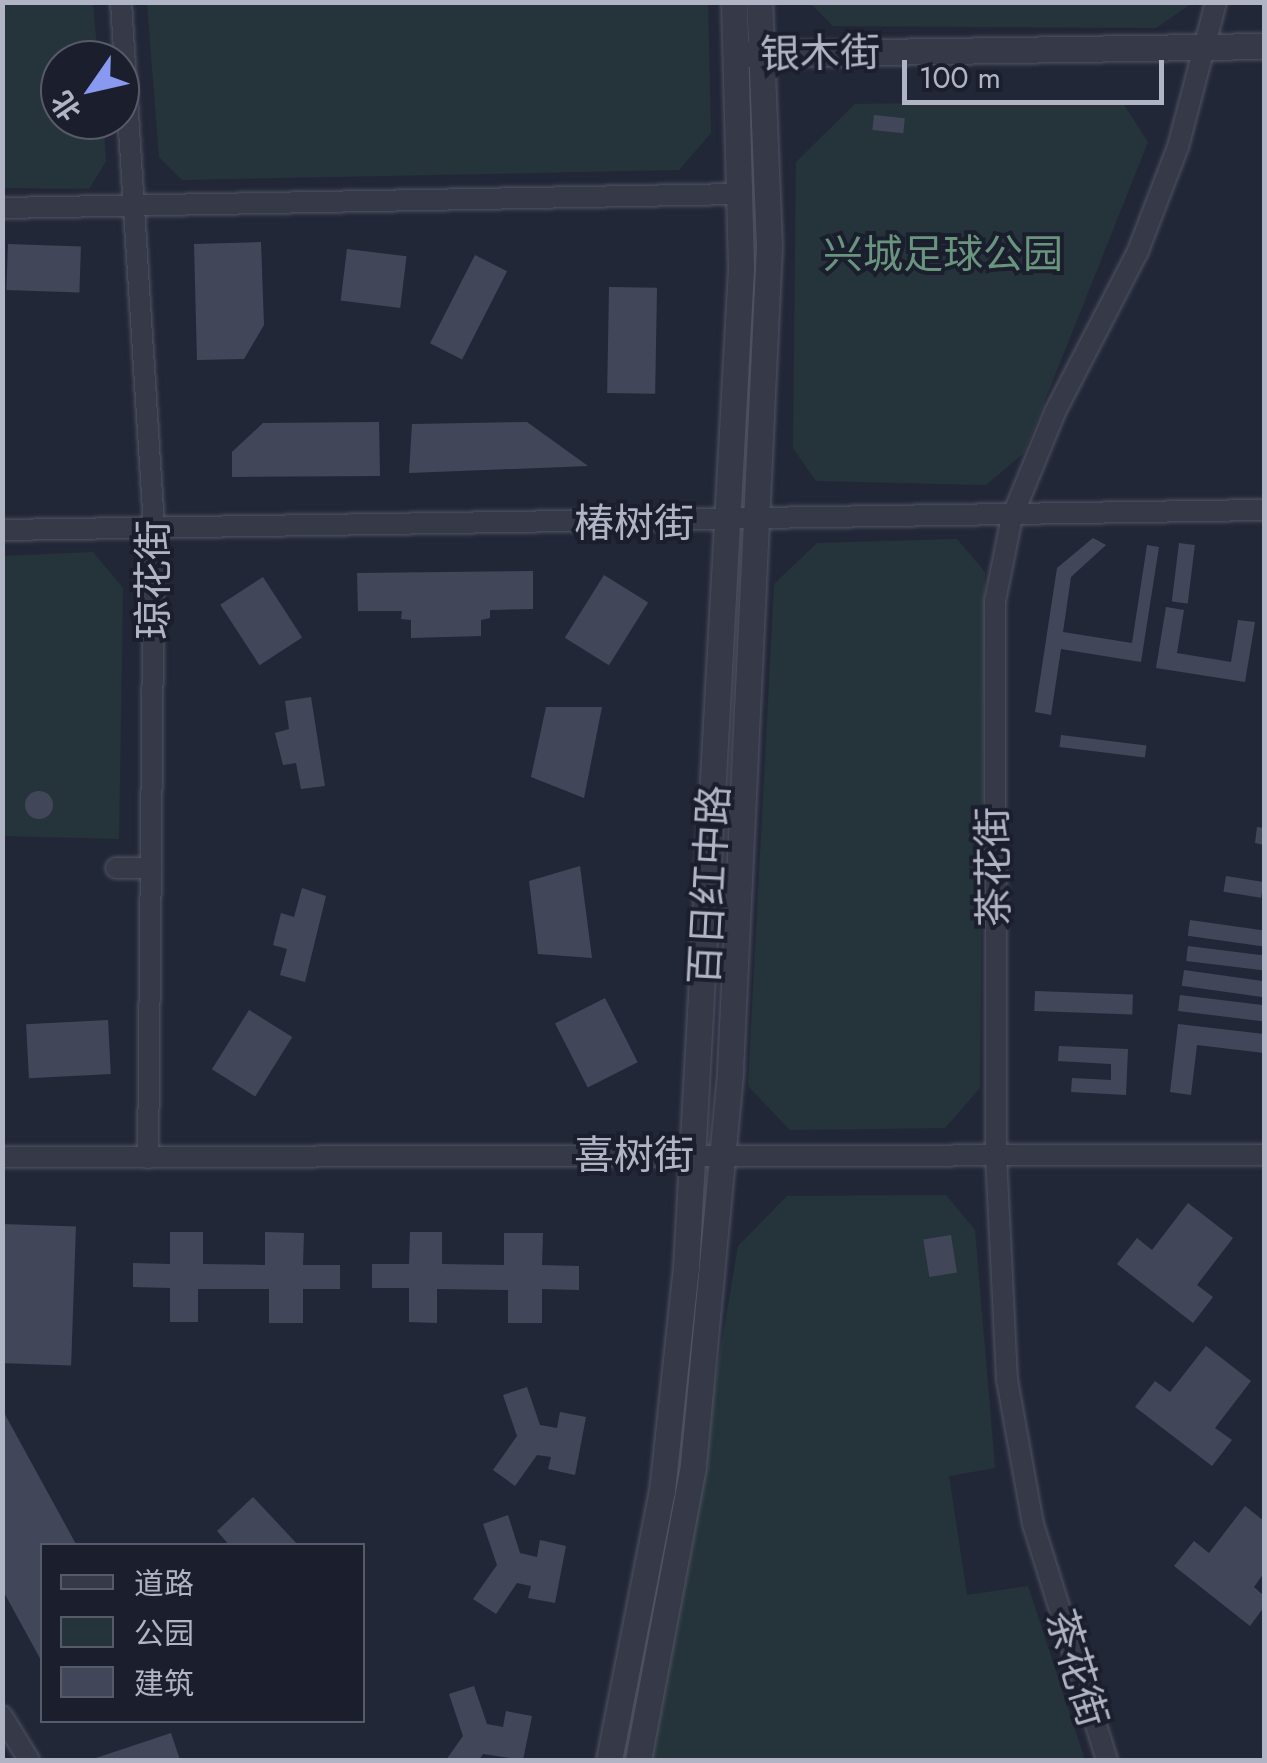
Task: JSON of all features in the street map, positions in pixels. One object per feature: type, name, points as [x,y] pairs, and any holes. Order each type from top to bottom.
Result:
[{"type":"street","name":"琼花街","points":[[120,2],[154,527],[148,1158]]},
{"type":"street","name":"百日红中路","points":[[638,1760],[693,1465],[724,1155],[759,522],[769,246],[749,54],[734,2]]},
{"type":"street","name":"百日红中路","points":[[609,1760],[662,1490],[693,1155],[730,522],[741,268],[738,194],[749,54],[759,2]]},
{"type":"street","name":"茶花街","points":[[1107,1760],[1033,1524],[1007,1380],[996,1153],[995,600],[1012,516],[1055,412],[1138,251],[1178,147],[1216,2]]},
{"type":"street","name":"银木街","points":[[749,54],[1264,46]]},
{"type":"street","points":[[2,208],[738,194]]},
{"type":"street","name":"椿树街","points":[[2,530],[759,522],[1264,510]]},
{"type":"street","points":[[116,868],[151,868]]},
{"type":"street","name":"喜树街","points":[[2,1158],[1264,1155]]},
{"type":"street","points":[[2,1716],[29,1760]]},
{"type":"green space","points":[[3,2],[93,3],[96,40],[40,40],[40,140],[104,140],[106,161],[89,189],[3,188]]},
{"type":"green space","points":[[147,3],[708,3],[711,133],[679,170],[182,180],[159,157]]},
{"type":"green space","points":[[810,3],[1192,3],[1156,28],[833,26]]},
{"type":"green space","name":"兴城足球公园","points":[[1121,100],[1148,142],[1024,453],[986,485],[816,481],[793,448],[796,162],[855,104]]},
{"type":"green space","points":[[957,539],[985,572],[980,1088],[945,1128],[790,1130],[748,1086],[774,584],[817,543]]},
{"type":"green space","points":[[93,552],[123,588],[119,839],[3,836],[3,556]]},
{"type":"green space","points":[[946,1195],[975,1230],[995,1468],[949,1476],[967,1595],[1028,1586],[1085,1760],[651,1760],[738,1246],[787,1196]]},
{"type":"building","points":[[874,115],[905,118],[903,133],[872,130]]},
{"type":"building","points":[[261,242],[264,325],[244,359],[197,360],[194,244]]},
{"type":"building","points":[[8,244],[81,247],[79,293],[6,290]]},
{"type":"building","points":[[347,249],[407,256],[400,308],[341,301]]},
{"type":"building","points":[[475,255],[507,271],[462,360],[430,343]]},
{"type":"building","points":[[609,287],[657,288],[655,394],[607,393]]},
{"type":"building","points":[[379,422],[380,476],[232,477],[232,452],[263,423]]},
{"type":"building","points":[[527,422],[588,466],[409,473],[412,424]]},
{"type":"building","points":[[1093,538],[1106,545],[1071,577],[1063,632],[1132,643],[1147,545],[1159,547],[1141,662],[1061,649],[1051,715],[1035,712],[1057,568]]},
{"type":"building","points":[[1179,543],[1195,545],[1188,604],[1172,602]]},
{"type":"building","points":[[533,571],[533,609],[490,610],[490,618],[481,620],[481,636],[411,638],[411,620],[401,619],[402,611],[358,611],[357,573]]},
{"type":"building","points":[[604,575],[648,603],[609,665],[565,638]]},
{"type":"building","points":[[263,577],[302,637],[259,665],[220,605]]},
{"type":"building","points":[[1166,607],[1184,610],[1177,653],[1231,662],[1238,620],[1255,622],[1245,682],[1156,668]]},
{"type":"building","points":[[311,697],[325,786],[301,789],[296,763],[283,765],[275,733],[289,729],[285,701]]},
{"type":"building","points":[[546,707],[602,707],[584,798],[531,777]]},
{"type":"building","points":[[1061,735],[1146,745],[1145,757],[1060,747]]},
{"type":"building","points":[[39,791],[49,795],[53,805],[49,815],[39,819],[29,815],[25,805],[29,795]]},
{"type":"building","points":[[1257,827],[1264,828],[1264,845],[1255,843]]},
{"type":"building","points":[[580,866],[592,958],[538,954],[529,881]]},
{"type":"building","points":[[1226,876],[1264,882],[1261,898],[1223,892]]},
{"type":"building","points":[[302,888],[326,896],[305,982],[280,975],[287,949],[273,945],[281,913],[294,917]]},
{"type":"building","points":[[1190,920],[1264,930],[1262,946],[1188,936]]},
{"type":"building","points":[[1188,946],[1264,955],[1263,970],[1186,961]]},
{"type":"building","points":[[1184,970],[1264,981],[1262,997],[1182,986]]},
{"type":"building","points":[[1035,991],[1133,994],[1132,1014],[1034,1011]]},
{"type":"building","points":[[1180,995],[1264,1005],[1262,1021],[1178,1011]]},
{"type":"building","points":[[605,998],[638,1062],[588,1088],[555,1023]]},
{"type":"building","points":[[249,1010],[292,1037],[255,1096],[212,1069]]},
{"type":"building","points":[[108,1020],[111,1074],[29,1078],[26,1024]]},
{"type":"building","points":[[1178,1024],[1264,1034],[1264,1053],[1197,1045],[1191,1095],[1170,1092]]},
{"type":"building","points":[[1059,1046],[1128,1049],[1126,1095],[1071,1092],[1072,1078],[1111,1080],[1111,1064],[1058,1061]]},
{"type":"building","points":[[1188,1203],[1233,1238],[1197,1285],[1213,1297],[1193,1323],[1117,1264],[1137,1238],[1152,1250]]},
{"type":"building","points":[[2,1224],[76,1227],[71,1365],[2,1363]]},
{"type":"building","points":[[170,1232],[203,1232],[203,1264],[265,1265],[265,1232],[304,1233],[303,1265],[340,1265],[340,1289],[303,1289],[303,1323],[269,1323],[269,1289],[198,1289],[198,1322],[170,1322],[170,1288],[133,1287],[133,1263],[170,1264]]},
{"type":"building","points":[[410,1232],[442,1232],[442,1264],[504,1265],[504,1233],[543,1233],[542,1265],[579,1266],[579,1290],[542,1289],[542,1323],[508,1323],[508,1290],[437,1289],[437,1323],[409,1322],[409,1288],[372,1288],[372,1264],[409,1264]]},
{"type":"building","points":[[951,1235],[957,1273],[929,1277],[923,1239]]},
{"type":"building","points":[[1206,1346],[1251,1381],[1215,1428],[1232,1440],[1212,1466],[1135,1407],[1155,1381],[1170,1392]]},
{"type":"building","points":[[527,1387],[540,1425],[557,1428],[560,1412],[586,1417],[575,1475],[548,1469],[551,1457],[537,1455],[515,1486],[493,1470],[517,1436],[503,1395]]},
{"type":"building","points":[[2,1409],[75,1543],[40,1543],[40,1658],[2,1589]]},
{"type":"building","points":[[253,1497],[296,1543],[227,1543],[217,1531]]},
{"type":"building","points":[[1245,1506],[1264,1521],[1264,1573],[1254,1587],[1264,1596],[1264,1607],[1250,1626],[1174,1566],[1194,1541],[1209,1553]]},
{"type":"building","points":[[508,1515],[520,1553],[537,1557],[540,1540],[566,1546],[555,1603],[528,1598],[531,1586],[517,1583],[496,1614],[473,1599],[497,1565],[483,1524]]},
{"type":"building","points":[[474,1686],[487,1724],[503,1727],[506,1711],[532,1716],[523,1760],[483,1754],[479,1760],[446,1760],[463,1736],[449,1694]]},
{"type":"building","points":[[171,1733],[180,1760],[90,1760]]}]
